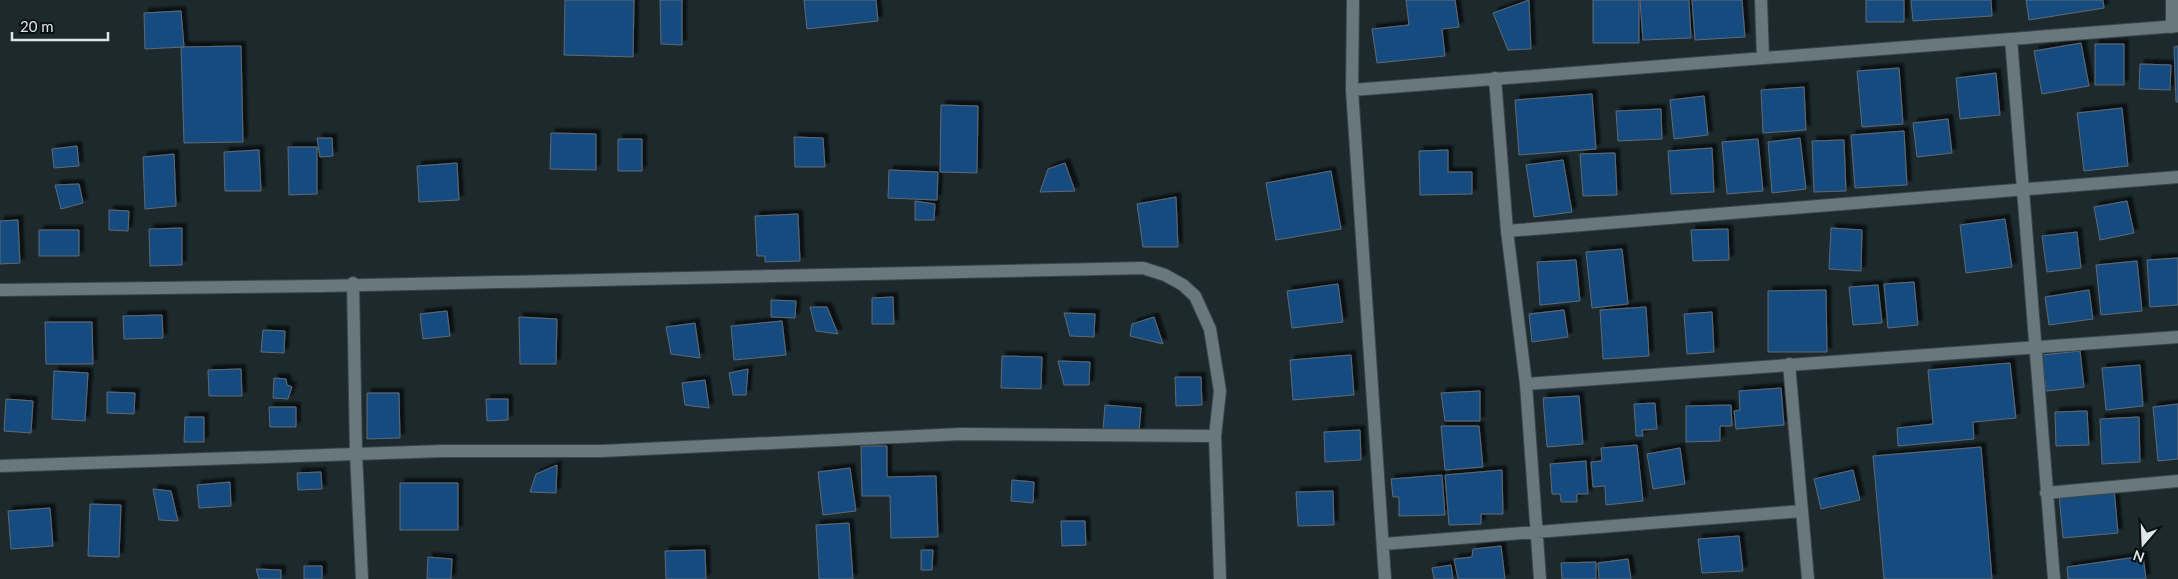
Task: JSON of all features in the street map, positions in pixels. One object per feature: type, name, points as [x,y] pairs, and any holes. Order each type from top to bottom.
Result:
[{"type":"street","points":[[1353,0],[1352,90],[1385,579]]},
{"type":"street","points":[[1761,0],[1762,58]]},
{"type":"street","points":[[1352,90],[2175,26],[2172,0]]},
{"type":"street","points":[[2011,39],[2034,348],[2054,579]]},
{"type":"street","points":[[1495,78],[1506,231],[1526,384],[1540,579]]},
{"type":"street","points":[[1506,231],[2178,177]]},
{"type":"street","points":[[0,290],[321,286],[1143,268],[1165,275],[1182,285],[1195,296],[1210,329],[1220,391],[1215,436],[1220,579]]},
{"type":"street","points":[[353,284],[356,453],[362,579]]},
{"type":"street","points":[[1526,384],[2178,337]]},
{"type":"street","points":[[1789,364],[1808,579]]},
{"type":"street","points":[[0,466],[356,453],[602,451],[961,434],[1215,436]]},
{"type":"street","points":[[2046,493],[2178,481]]},
{"type":"street","points":[[1384,544],[1802,511]]},
{"type":"building","points":[[565,0],[634,0],[633,57],[564,55]]},
{"type":"building","points":[[660,0],[682,0],[682,45],[661,44]]},
{"type":"building","points":[[804,0],[876,0],[878,21],[807,29]]},
{"type":"building","points":[[1406,0],[1455,0],[1459,27],[1442,29],[1445,56],[1377,63],[1372,29],[1409,25]]},
{"type":"building","points":[[1529,0],[1531,49],[1508,50],[1493,13]]},
{"type":"building","points":[[1593,0],[1639,0],[1639,43],[1593,43]]},
{"type":"building","points":[[1640,0],[1689,0],[1691,38],[1643,40]]},
{"type":"building","points":[[1692,0],[1742,0],[1745,37],[1695,40]]},
{"type":"building","points":[[1866,0],[1904,0],[1904,22],[1866,22]]},
{"type":"building","points":[[1911,0],[1991,0],[1992,16],[1913,21]]},
{"type":"building","points":[[2026,0],[2103,0],[2104,8],[2029,20]]},
{"type":"building","points":[[181,11],[184,47],[145,49],[144,13]]},
{"type":"building","points":[[2081,43],[2089,86],[2042,94],[2034,51]]},
{"type":"building","points":[[2095,44],[2124,44],[2124,85],[2095,85]]},
{"type":"building","points":[[241,46],[243,142],[184,143],[181,47]]},
{"type":"building","points":[[2178,46],[2178,102],[2176,102],[2174,47]]},
{"type":"building","points":[[2140,64],[2171,65],[2170,90],[2139,89]]},
{"type":"building","points":[[1899,68],[1903,124],[1862,127],[1857,71]]},
{"type":"building","points":[[1996,73],[2000,115],[1960,119],[1956,78]]},
{"type":"building","points":[[1804,87],[1806,130],[1763,133],[1761,90]]},
{"type":"building","points":[[1592,94],[1596,149],[1519,155],[1515,100]]},
{"type":"building","points":[[1704,96],[1708,135],[1674,139],[1670,100]]},
{"type":"building","points":[[941,105],[978,106],[977,173],[940,172]]},
{"type":"building","points":[[2122,108],[2128,166],[2084,171],[2077,113]]},
{"type":"building","points":[[1661,109],[1662,139],[1618,141],[1616,111]]},
{"type":"building","points":[[1948,119],[1952,153],[1917,157],[1913,123]]},
{"type":"building","points":[[1904,131],[1907,185],[1855,188],[1851,135]]},
{"type":"building","points":[[551,133],[596,134],[596,170],[550,169]]},
{"type":"building","points":[[794,137],[823,138],[825,167],[795,167]]},
{"type":"building","points":[[317,138],[332,138],[333,156],[320,157]]},
{"type":"building","points":[[1800,138],[1806,189],[1772,193],[1768,142]]},
{"type":"building","points":[[618,139],[642,139],[642,171],[618,171]]},
{"type":"building","points":[[1758,139],[1763,191],[1727,194],[1722,142]]},
{"type":"building","points":[[1844,140],[1846,191],[1814,192],[1812,141]]},
{"type":"building","points":[[77,146],[79,166],[54,168],[52,149]]},
{"type":"building","points":[[288,147],[317,147],[317,194],[289,195]]},
{"type":"building","points":[[1712,148],[1714,192],[1671,194],[1668,151]]},
{"type":"building","points":[[259,150],[261,191],[225,191],[224,152]]},
{"type":"building","points":[[1448,150],[1448,172],[1472,172],[1472,194],[1420,195],[1419,151]]},
{"type":"building","points":[[1615,153],[1617,195],[1583,196],[1580,154]]},
{"type":"building","points":[[174,154],[176,206],[145,209],[143,157]]},
{"type":"building","points":[[1563,160],[1572,212],[1534,217],[1526,165]]},
{"type":"building","points":[[457,163],[459,200],[419,202],[417,166]]},
{"type":"building","points":[[1065,163],[1075,191],[1040,192],[1048,169]]},
{"type":"building","points":[[889,170],[938,172],[937,200],[888,198]]},
{"type":"building","points":[[1331,171],[1341,229],[1276,240],[1266,183]]},
{"type":"building","points":[[79,184],[83,203],[61,209],[55,185]]},
{"type":"building","points":[[1176,197],[1178,247],[1143,247],[1137,204]]},
{"type":"building","points":[[915,201],[935,204],[934,220],[915,220]]},
{"type":"building","points":[[2127,201],[2134,233],[2100,240],[2094,207]]},
{"type":"building","points":[[109,210],[129,211],[128,231],[109,230]]},
{"type":"building","points":[[798,214],[800,261],[765,262],[765,256],[757,256],[755,216]]},
{"type":"building","points":[[2005,219],[2012,267],[1966,273],[1960,225]]},
{"type":"building","points":[[18,220],[20,263],[0,264],[0,221]]},
{"type":"building","points":[[182,228],[182,265],[150,266],[149,229]]},
{"type":"building","points":[[1831,228],[1862,230],[1861,271],[1829,269]]},
{"type":"building","points":[[1728,229],[1729,260],[1693,261],[1691,230]]},
{"type":"building","points":[[39,230],[79,230],[79,256],[39,256]]},
{"type":"building","points":[[2077,232],[2081,268],[2047,272],[2042,236]]},
{"type":"building","points":[[1622,249],[1628,304],[1592,308],[1586,252]]},
{"type":"building","points":[[2178,258],[2178,305],[2150,307],[2147,260]]},
{"type":"building","points":[[1576,260],[1580,301],[1540,305],[1537,262]]},
{"type":"building","points":[[2137,261],[2142,311],[2101,315],[2096,265]]},
{"type":"building","points":[[1914,282],[1918,325],[1888,328],[1884,284]]},
{"type":"building","points":[[1338,284],[1343,322],[1292,328],[1287,291]]},
{"type":"building","points":[[1878,285],[1882,323],[1853,325],[1849,287]]},
{"type":"building","points":[[1826,290],[1827,352],[1768,352],[1768,291]]},
{"type":"building","points":[[2089,290],[2093,319],[2049,325],[2045,297]]},
{"type":"building","points":[[893,297],[894,324],[872,324],[872,298]]},
{"type":"building","points":[[771,300],[796,301],[795,318],[771,317]]},
{"type":"building","points":[[810,307],[827,307],[838,334],[816,331]]},
{"type":"building","points":[[1646,307],[1649,356],[1603,359],[1600,310]]},
{"type":"building","points":[[1564,310],[1568,337],[1532,342],[1529,314]]},
{"type":"building","points":[[447,311],[450,336],[423,339],[420,314]]},
{"type":"building","points":[[1712,312],[1714,352],[1687,354],[1684,314]]},
{"type":"building","points":[[1064,313],[1095,314],[1094,337],[1070,336]]},
{"type":"building","points":[[162,315],[163,338],[124,339],[123,316]]},
{"type":"building","points":[[519,317],[557,319],[556,364],[520,364]]},
{"type":"building","points":[[1154,317],[1163,344],[1130,336],[1132,324]]},
{"type":"building","points":[[782,321],[786,355],[734,360],[731,326]]},
{"type":"building","points":[[45,322],[92,322],[93,364],[46,364]]},
{"type":"building","points":[[695,323],[700,358],[671,354],[666,327]]},
{"type":"building","points":[[263,330],[285,331],[284,353],[261,352]]},
{"type":"building","points":[[2080,351],[2084,387],[2046,391],[2042,355]]},
{"type":"building","points":[[1351,355],[1354,395],[1293,400],[1290,360]]},
{"type":"building","points":[[1002,356],[1042,357],[1041,389],[1001,388]]},
{"type":"building","points":[[1058,361],[1090,362],[1089,385],[1064,385]]},
{"type":"building","points":[[2010,363],[2016,418],[1973,422],[1974,439],[1898,446],[1897,428],[1933,424],[1928,370]]},
{"type":"building","points":[[2140,365],[2143,406],[2106,410],[2102,368]]},
{"type":"building","points":[[241,369],[242,396],[209,396],[208,370]]},
{"type":"building","points":[[748,369],[746,395],[733,395],[729,373]]},
{"type":"building","points":[[54,371],[88,373],[85,421],[52,419]]},
{"type":"building","points":[[1175,377],[1201,377],[1202,405],[1176,406]]},
{"type":"building","points":[[274,378],[286,379],[287,385],[292,387],[288,399],[273,398]]},
{"type":"building","points":[[705,380],[709,408],[685,405],[682,383]]},
{"type":"building","points":[[1781,388],[1784,425],[1736,429],[1734,411],[1740,410],[1739,391]]},
{"type":"building","points":[[1480,391],[1480,421],[1445,421],[1441,393]]},
{"type":"building","points":[[107,392],[135,393],[134,414],[107,413]]},
{"type":"building","points":[[367,393],[399,393],[400,438],[367,439]]},
{"type":"building","points":[[1579,396],[1583,444],[1547,447],[1543,398]]},
{"type":"building","points":[[6,399],[33,401],[31,433],[4,431]]},
{"type":"building","points":[[486,399],[508,399],[508,420],[487,421]]},
{"type":"building","points":[[1655,403],[1657,429],[1642,430],[1643,436],[1636,436],[1634,404]]},
{"type":"building","points":[[2178,404],[2178,459],[2158,461],[2153,407]]},
{"type":"building","points":[[1105,405],[1141,408],[1139,433],[1103,430]]},
{"type":"building","points":[[1731,405],[1732,426],[1720,426],[1720,441],[1686,442],[1686,406]]},
{"type":"building","points":[[269,407],[296,407],[296,427],[270,427]]},
{"type":"building","points":[[2087,411],[2089,445],[2056,446],[2055,412]]},
{"type":"building","points":[[185,417],[204,417],[204,442],[184,442]]},
{"type":"building","points":[[2139,417],[2140,462],[2102,464],[2100,419]]},
{"type":"building","points":[[1441,426],[1479,426],[1483,467],[1445,470]]},
{"type":"building","points":[[1360,430],[1361,460],[1325,462],[1324,432]]},
{"type":"building","points":[[1637,445],[1643,501],[1606,505],[1605,486],[1593,487],[1591,462],[1602,461],[1601,448]]},
{"type":"building","points":[[861,446],[887,446],[887,477],[936,476],[938,537],[891,538],[890,496],[862,496]]},
{"type":"building","points":[[1981,447],[1992,579],[1884,579],[1873,456]]},
{"type":"building","points":[[1680,448],[1685,484],[1653,489],[1647,454]]},
{"type":"building","points":[[1586,461],[1588,494],[1577,494],[1577,502],[1561,502],[1560,494],[1552,494],[1550,464]]},
{"type":"building","points":[[557,465],[556,493],[530,492],[536,474]]},
{"type":"building","points":[[850,468],[856,511],[823,515],[818,472]]},
{"type":"building","points":[[1502,470],[1503,514],[1481,514],[1481,524],[1449,525],[1445,475]]},
{"type":"building","points":[[1853,470],[1860,500],[1821,509],[1814,479]]},
{"type":"building","points":[[321,472],[322,489],[298,490],[297,473]]},
{"type":"building","points":[[1442,475],[1445,515],[1399,516],[1399,497],[1393,497],[1391,479]]},
{"type":"building","points":[[1012,480],[1034,482],[1033,503],[1011,501]]},
{"type":"building","points":[[230,482],[231,506],[199,508],[197,485]]},
{"type":"building","points":[[400,483],[458,483],[458,530],[400,530]]},
{"type":"building","points":[[153,489],[171,491],[178,521],[159,520]]},
{"type":"building","points":[[2114,489],[2118,533],[2063,538],[2059,495]]},
{"type":"building","points":[[1333,491],[1334,525],[1298,526],[1296,492]]},
{"type":"building","points":[[90,504],[121,505],[119,557],[88,556]]},
{"type":"building","points":[[50,508],[53,546],[11,549],[8,511]]},
{"type":"building","points":[[1061,521],[1085,521],[1086,545],[1062,546]]},
{"type":"building","points":[[849,523],[853,579],[819,579],[816,525]]},
{"type":"building","points":[[1739,536],[1743,571],[1702,573],[1698,539]]},
{"type":"building","points":[[1501,546],[1505,579],[1458,579],[1454,559],[1472,557],[1473,549]]},
{"type":"building","points":[[705,550],[706,579],[666,579],[665,551]]},
{"type":"building","points":[[921,550],[933,550],[932,570],[921,570]]},
{"type":"building","points":[[2143,556],[2146,579],[2068,579],[2067,567]]},
{"type":"building","points":[[428,557],[452,559],[451,579],[427,579]]},
{"type":"building","points":[[1628,559],[1631,579],[1599,579],[1598,563]]},
{"type":"building","points":[[1596,562],[1596,579],[1562,579],[1561,563]]},
{"type":"building","points":[[1451,565],[1453,579],[1434,579],[1432,568]]},
{"type":"building","points":[[304,566],[322,566],[322,579],[304,579]]},
{"type":"building","points":[[256,569],[281,570],[281,579],[259,579]]}]
